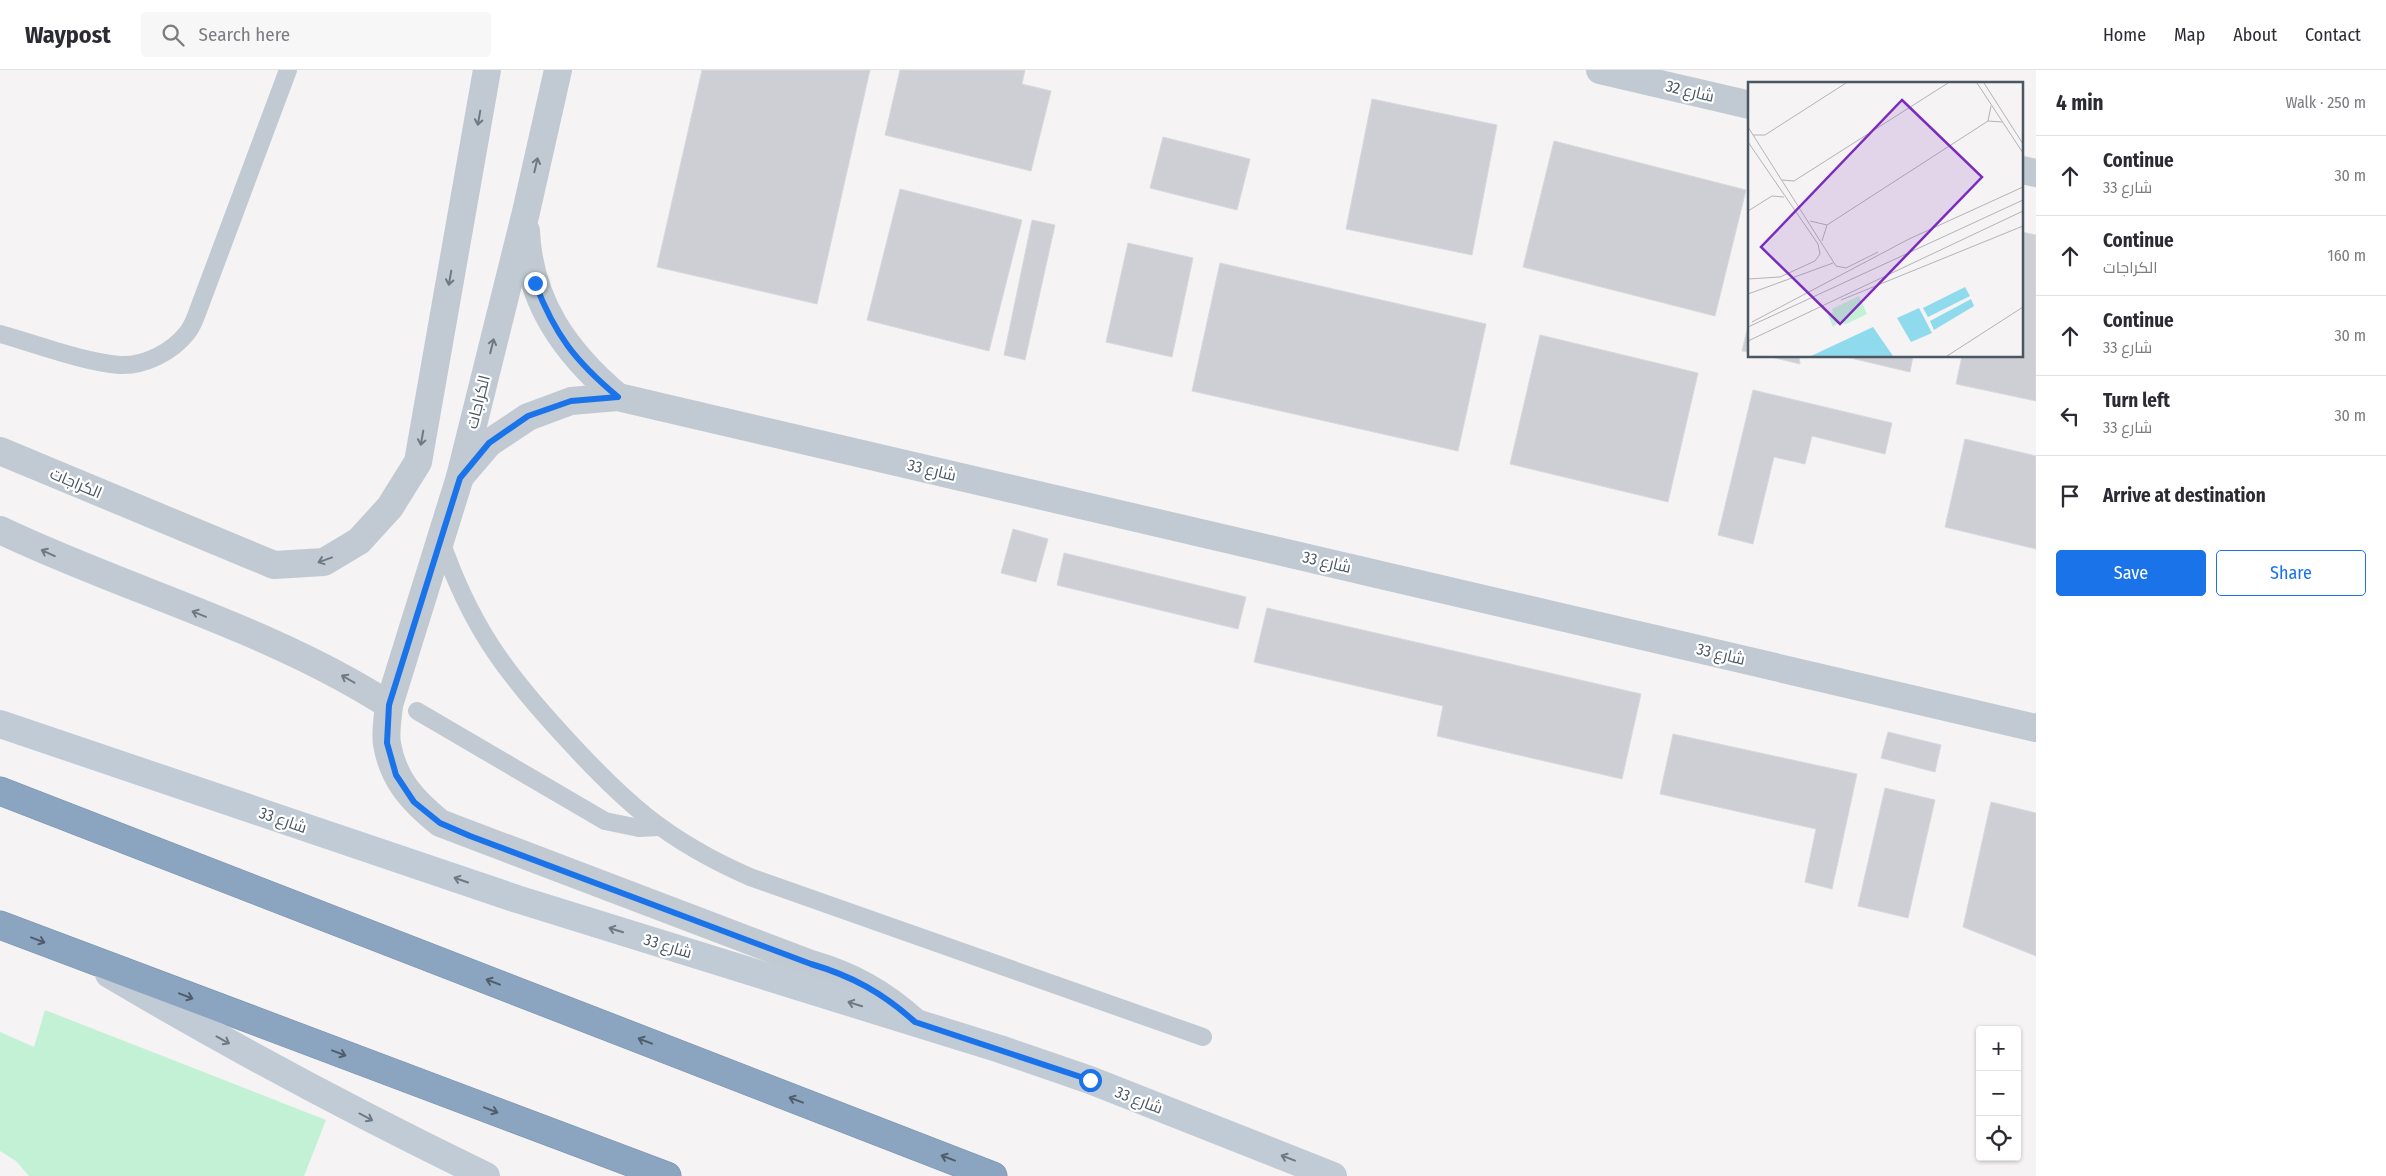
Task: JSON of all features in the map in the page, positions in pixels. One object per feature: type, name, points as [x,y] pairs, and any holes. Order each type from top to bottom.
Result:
[{"type":"highway","points":[[0,791],[993,1176]]},
{"type":"highway","points":[[0,925],[667,1176]]},
{"type":"street","name":"الكراجات","points":[[0,451],[274,565],[324,562],[359,541],[390,507],[418,462],[487,70]]},
{"type":"street","name":"الكراجات","points":[[558,70],[526,212],[460,478],[389,705],[387,743],[396,775],[414,802],[440,823],[811,964],[840,972],[867,985],[892,1002],[915,1022]]},
{"type":"street","name":"شارع 32","points":[[1600,70],[1748,105]]},
{"type":"street","name":"شارع 33","points":[[526,212],[527,248],[535,283],[548,316],[567,347],[590,374],[618,397]]},
{"type":"street","name":"شارع 33","points":[[460,478],[489,443],[528,416],[571,401],[618,397],[2036,728]]},
{"type":"street","points":[[0,530],[56,556],[302,655],[347,678],[389,705]]},
{"type":"street","name":"شارع 33","points":[[0,724],[517,899],[915,1022],[1090,1080],[1333,1176]]},
{"type":"street","points":[[75,954],[283,1073],[388,1129],[486,1176]]},
{"type":"lane","points":[[0,334],[96,361],[121,365],[147,361],[170,350],[188,332],[199,308],[288,70]]},
{"type":"lane","points":[[441,541],[466,605],[501,664],[522,691],[606,782],[658,827],[718,863],[750,877],[1203,1037]]},
{"type":"lane","points":[[417,711],[606,821],[639,828],[658,827]]},
{"type":"green space","points":[[45,1010],[326,1120],[304,1176],[29,1176],[16,1161],[0,1151],[0,1032],[34,1047]]},
{"type":"building","points":[[702,70],[870,70],[817,304],[657,267]]},
{"type":"building","points":[[900,70],[1025,70],[1022,84],[1051,91],[1031,171],[885,135]]},
{"type":"building","points":[[1372,99],[1497,125],[1472,255],[1346,229]]},
{"type":"building","points":[[1163,137],[1250,159],[1237,210],[1150,188]]},
{"type":"building","points":[[1554,141],[1746,190],[1715,316],[1523,267]]},
{"type":"building","points":[[900,189],[1022,220],[989,351],[867,320]]},
{"type":"building","points":[[1032,220],[1055,225],[1025,360],[1004,355]]},
{"type":"building","points":[[2024,232],[2036,235],[2036,401],[1956,384],[1962,358],[2024,358]]},
{"type":"building","points":[[1128,243],[1193,258],[1172,357],[1106,342]]},
{"type":"building","points":[[1220,263],[1486,324],[1458,451],[1192,391]]},
{"type":"building","points":[[1748,326],[1748,352],[1742,351]]},
{"type":"building","points":[[1540,335],[1698,373],[1668,502],[1510,464]]},
{"type":"building","points":[[1775,358],[1799,358],[1800,364]]},
{"type":"building","points":[[1850,358],[1913,358],[1910,372]]},
{"type":"building","points":[[1753,390],[1892,423],[1885,454],[1812,436],[1805,464],[1774,457],[1753,544],[1718,535]]},
{"type":"building","points":[[1965,439],[2036,456],[2036,549],[1945,527]]},
{"type":"building","points":[[1013,529],[1048,539],[1036,582],[1001,573]]},
{"type":"building","points":[[1064,553],[1246,597],[1238,629],[1057,585]]},
{"type":"building","points":[[1267,608],[1641,694],[1622,779],[1437,736],[1443,706],[1254,662]]},
{"type":"building","points":[[1888,732],[1941,745],[1935,772],[1881,758]]},
{"type":"building","points":[[1673,734],[1857,774],[1832,889],[1805,882],[1816,829],[1660,794]]},
{"type":"building","points":[[1885,788],[1935,800],[1908,918],[1858,906]]},
{"type":"building","points":[[1991,802],[2036,813],[2036,956],[1963,927]]},
{"type":"route","points":[[535,283],[548,316],[567,347],[590,374],[618,397],[571,401],[528,416],[489,443],[460,478],[389,705],[387,743],[396,775],[414,802],[440,823],[470,836],[811,964],[840,972],[867,985],[892,1002],[915,1022],[1090,1080]]}]
